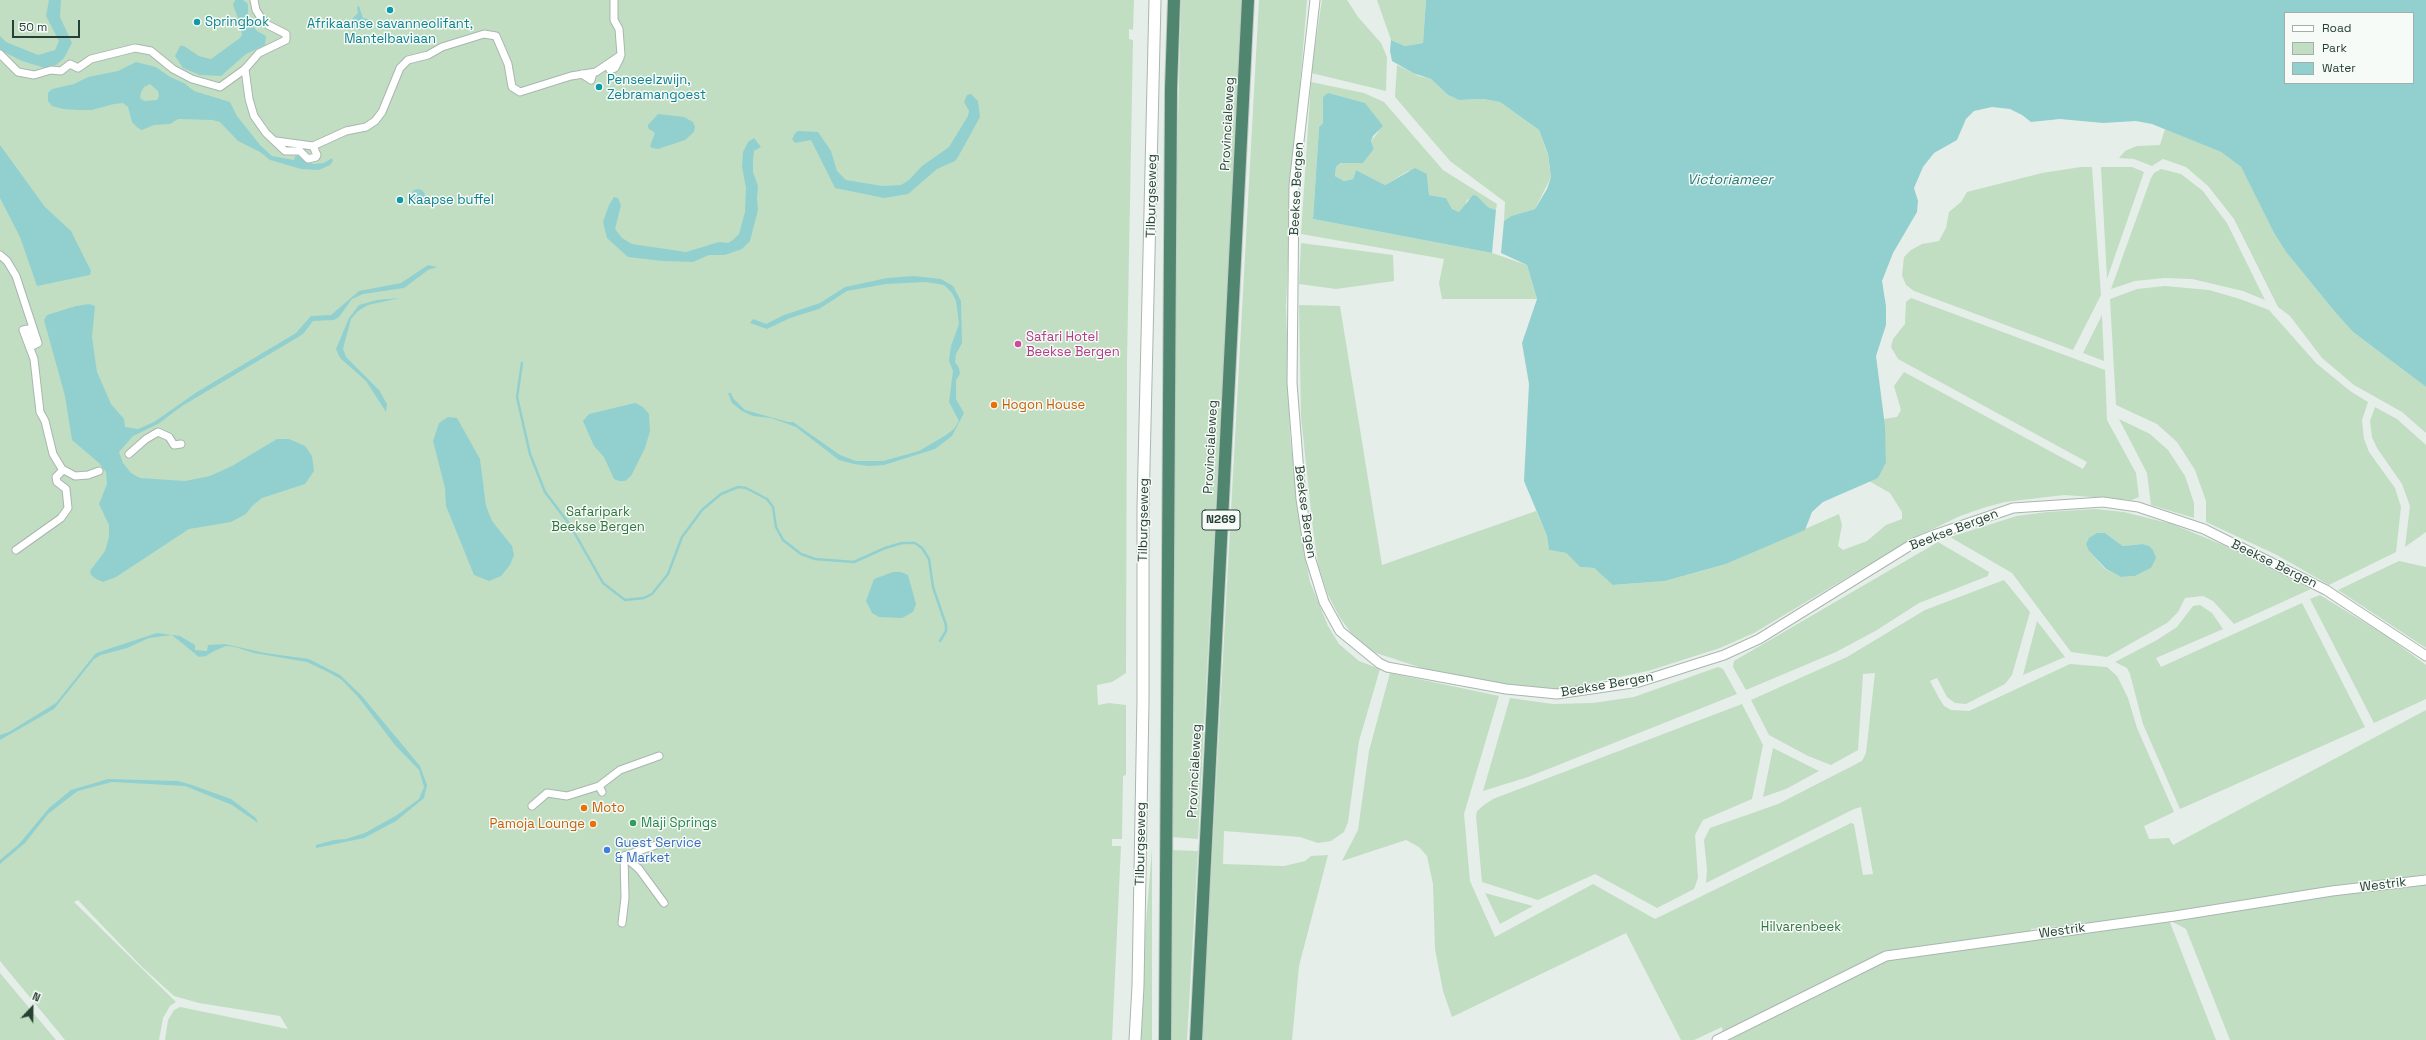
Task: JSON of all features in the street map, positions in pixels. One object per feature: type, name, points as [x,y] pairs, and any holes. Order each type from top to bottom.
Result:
[{"type":"highway","name":"Provincialeweg","points":[[1164,1040],[1170,97],[1174,0]]},
{"type":"highway","name":"Provincialeweg","points":[[1196,1040],[1248,0]]},
{"type":"street","points":[[0,54],[18,72],[25,75],[34,75],[51,70],[61,71],[70,64],[78,68],[91,59],[135,48],[151,51],[172,69],[186,76],[220,87],[245,68],[259,53],[280,45],[287,38],[261,18],[256,10],[254,0]]},
{"type":"street","points":[[276,141],[314,146],[375,121],[382,112],[400,68],[408,60],[428,55],[442,47],[484,34],[496,36],[508,64],[512,87],[515,90],[524,92],[582,74],[593,73],[620,58],[619,30],[614,14],[614,0]]},
{"type":"street","name":"Tilburgseweg","points":[[1135,1040],[1138,986],[1143,701],[1143,508],[1155,0]]},
{"type":"street","name":"Beekse Bergen","points":[[1315,0],[1294,185],[1292,383],[1302,499],[1310,557],[1324,602],[1340,631],[1379,663],[1387,667],[1506,689],[1557,694],[1639,682],[1716,658],[1758,639],[1914,543],[1934,535],[2013,508],[2103,502],[2138,507],[2204,528],[2326,590],[2426,656]]},
{"type":"street","points":[[245,68],[249,100],[254,116],[266,133],[285,151],[300,151],[308,159],[316,157],[317,155],[314,146]]},
{"type":"street","points":[[0,255],[8,261],[21,292],[38,343],[34,345],[28,329],[24,330],[37,373],[40,412],[45,421],[53,454],[63,470],[75,476],[88,475],[99,471]]},
{"type":"street","points":[[129,454],[146,439],[158,432],[169,437],[174,445],[181,444]]},
{"type":"street","points":[[16,550],[57,521],[68,508],[66,489],[57,482],[56,477],[63,470]]},
{"type":"street","points":[[532,806],[547,793],[567,796],[600,789],[620,770],[659,756]]},
{"type":"street","points":[[624,856],[662,843]]},
{"type":"street","points":[[624,856],[639,869],[664,903]]},
{"type":"street","points":[[622,923],[625,898],[624,856]]},
{"type":"street","name":"Westrik","points":[[1716,1040],[1886,956],[1909,951],[2175,916],[2332,891],[2426,880]]},
{"type":"green space","name":"Safaripark Beekse Bergen","points":[[0,0],[1134,0],[1133,30],[1129,29],[1129,39],[1133,40],[1127,362],[1126,673],[1112,682],[1097,685],[1098,705],[1109,703],[1126,705],[1126,775],[1123,776],[1122,839],[1112,839],[1112,846],[1121,846],[1112,1040],[165,1040],[168,1020],[174,1010],[180,1007],[288,1029],[280,1016],[199,1003],[174,996],[141,966],[78,900],[74,902],[176,1002],[170,1006],[163,1018],[159,1040],[65,1040],[0,961]]},
{"type":"green space","points":[[1181,0],[1243,0],[1198,839],[1171,837],[1176,201]]},
{"type":"green space","points":[[1259,0],[1307,0],[1291,196],[1286,306],[1290,437],[1304,552],[1310,582],[1328,626],[1339,644],[1359,661],[1380,669],[1359,741],[1348,822],[1344,832],[1331,841],[1318,843],[1300,837],[1224,831],[1223,864],[1284,866],[1305,861],[1311,856],[1328,855],[1299,966],[1292,1040],[1202,1040]]},
{"type":"green space","points":[[1322,0],[1347,0],[1358,17],[1381,43],[1387,57],[1386,91],[1311,73]]},
{"type":"green space","points":[[1377,0],[1426,0],[1423,43],[1405,46],[1391,40]]},
{"type":"green space","points":[[1397,65],[1419,76],[1431,79],[1448,95],[1459,100],[1483,99],[1500,102],[1539,130],[1548,155],[1551,177],[1535,209],[1511,216],[1504,221],[1505,202],[1450,161],[1395,97]]},
{"type":"green space","points":[[1311,82],[1364,93],[1384,102],[1443,170],[1497,204],[1496,210],[1488,207],[1477,196],[1467,200],[1464,208],[1459,212],[1452,209],[1446,198],[1429,195],[1427,174],[1408,171],[1385,185],[1356,170],[1353,179],[1344,181],[1335,176],[1336,167],[1342,163],[1363,163],[1374,149],[1371,141],[1379,131],[1323,97],[1325,108],[1323,123],[1319,127],[1313,219],[1492,253],[1527,265],[1537,299],[1442,299],[1439,283],[1444,259],[1301,234]]},
{"type":"green space","points":[[2165,129],[2221,152],[2241,167],[2274,233],[2286,252],[2335,312],[2353,332],[2426,387],[2426,433],[2402,412],[2354,385],[2322,358],[2290,316],[2278,307],[2234,219],[2208,186],[2186,167],[2163,159],[2152,166],[2134,159],[2119,158],[2125,151],[2137,146],[2160,145]]},
{"type":"green space","points":[[2081,167],[2092,167],[2101,295],[2073,350],[1914,291],[1906,285],[1902,275],[1904,257],[1911,250],[1922,244],[1939,241],[1946,228],[1949,212],[1961,202],[1967,192],[2042,173]]},
{"type":"green space","points":[[2101,167],[2132,167],[2144,172],[2107,279]]},
{"type":"green space","points":[[2161,169],[2181,174],[2203,191],[2227,223],[2265,300],[2243,291],[2192,279],[2164,278],[2135,281],[2111,289],[2151,178],[2154,173]]},
{"type":"green space","points":[[1301,243],[1393,255],[1394,281],[1336,289],[1299,284]]},
{"type":"green space","points":[[2165,286],[2209,290],[2240,299],[2269,310],[2316,363],[2350,391],[2368,402],[2362,420],[2364,439],[2369,452],[2395,488],[2401,507],[2396,552],[2329,585],[2277,555],[2206,522],[2206,501],[2195,470],[2177,442],[2157,424],[2116,405],[2110,299],[2137,289]]},
{"type":"green space","points":[[1911,298],[2105,370],[2107,420],[2136,473],[2139,497],[2132,500],[2064,495],[2005,502],[1986,507],[1960,516],[1910,540],[1754,633],[1720,648],[1648,671],[1557,690],[1506,685],[1428,670],[1370,651],[1355,638],[1340,618],[1328,595],[1318,564],[1313,529],[1301,417],[1299,305],[1340,306],[1382,565],[1536,511],[1547,536],[1549,550],[1566,553],[1580,567],[1594,568],[1614,585],[1665,581],[1726,564],[1839,514],[1842,525],[1838,546],[1843,550],[1867,541],[1886,525],[1902,519],[1902,512],[1890,493],[1869,481],[1878,478],[1886,463],[1884,419],[1897,417],[1901,410],[1894,386],[1904,372],[2083,469],[2087,462],[1898,359],[1891,347],[1893,339],[1905,324],[1906,302]]},
{"type":"green space","points":[[2102,315],[2104,361],[2083,353]]},
{"type":"green space","points":[[2375,407],[2397,419],[2426,445],[2426,532],[2405,547],[2410,506],[2402,484],[2377,448],[2372,437],[2370,421]]},
{"type":"green space","points":[[2119,419],[2150,434],[2168,450],[2185,476],[2194,503],[2194,518],[2151,505],[2147,473]]},
{"type":"green space","points":[[2096,509],[2124,512],[2172,524],[2223,545],[2311,589],[2234,624],[2213,601],[2203,596],[2185,598],[2178,612],[2167,623],[2107,657],[2071,652],[2012,573],[1950,537],[2017,516],[2047,512]],"holes":[[[2105,533],[2123,546],[2142,544],[2151,568],[2135,576],[2121,577],[2105,569],[2089,551]]]},
{"type":"green space","points":[[1938,542],[1989,572],[1988,576],[1919,603],[1877,630],[1836,652],[1746,690],[1733,667],[1734,661]]},
{"type":"green space","points":[[2399,561],[2426,567],[2426,648],[2338,590]]},
{"type":"green space","name":"Hilvarenbeek","points":[[2004,580],[2030,612],[2012,675],[2005,684],[1966,704],[1955,703],[1947,697],[1937,678],[1930,681],[1944,706],[1951,710],[1969,711],[2070,664],[2107,667],[2117,676],[2128,698],[2137,728],[2174,812],[2144,826],[2149,839],[2169,838],[2173,845],[2426,710],[2426,1040],[2230,1040],[2186,929],[2169,920],[2216,1040],[1724,1040],[1722,1027],[1694,1040],[1681,1040],[1626,933],[1452,1017],[1443,991],[1435,949],[1433,884],[1427,856],[1419,847],[1406,840],[1342,861],[1358,830],[1369,751],[1390,673],[1499,696],[1464,814],[1470,881],[1495,937],[1593,884],[1655,919],[1851,823],[1854,824],[1863,875],[1873,874],[1861,807],[1854,809],[1706,883],[1707,870],[1704,840],[1710,828],[1778,804],[1862,761],[1866,753],[1875,673],[1863,674],[1858,750],[1831,765],[1808,756],[1769,735],[1751,700],[1847,657],[1925,610]],"holes":[[[2158,916],[2030,938],[2031,929]]]},
{"type":"green space","points":[[2320,595],[2388,637],[2426,665],[2426,699],[2374,723],[2310,599]]},
{"type":"green space","points":[[2302,603],[2365,727],[2180,809],[2143,724],[2130,674],[2127,668],[2115,662],[2157,640],[2177,627],[2193,606],[2200,605],[2212,613],[2223,629],[2156,658],[2161,667]]},
{"type":"green space","points":[[2037,621],[2065,657],[2023,675]]},
{"type":"green space","points":[[1718,667],[1723,669],[1737,694],[1528,777],[1483,791],[1510,698],[1553,704],[1593,703],[1634,697]]},
{"type":"green space","points":[[1742,704],[1763,745],[1752,799],[1703,820],[1695,835],[1698,878],[1694,889],[1657,908],[1595,874],[1538,900],[1482,882],[1476,816],[1477,811],[1484,805],[1493,799]]},
{"type":"green space","points":[[1773,748],[1819,771],[1786,789],[1763,797]]},
{"type":"green space","points":[[1152,849],[1152,1040],[1138,1040],[1143,959]]},
{"type":"green space","points":[[1171,850],[1198,851],[1187,1040],[1171,1040]]},
{"type":"green space","points":[[1485,893],[1533,906],[1500,924]]},
{"type":"green space","points":[[0,973],[56,1040],[0,1040]]},
{"type":"water","points":[[49,0],[61,0],[60,17],[72,43],[64,58],[56,65],[45,68],[22,61],[0,50],[0,36],[6,42],[38,55],[55,50],[59,41],[46,16]]},
{"type":"water","points":[[235,0],[243,0],[248,4],[248,20],[257,31],[266,36],[265,45],[246,54],[221,76],[200,75],[183,68],[175,56],[180,46],[184,46],[199,56],[211,59],[240,38],[242,35],[240,23],[233,5]]},
{"type":"water","name":"Victoriameer","points":[[1426,0],[2426,0],[2426,387],[2353,332],[2335,312],[2286,252],[2274,233],[2241,167],[2221,152],[2152,124],[2136,121],[2103,123],[2060,119],[2031,122],[2022,115],[2010,109],[1992,107],[1974,111],[1966,119],[1957,140],[1934,153],[1923,167],[1914,188],[1918,201],[1917,212],[1893,253],[1882,281],[1886,306],[1886,325],[1876,356],[1885,426],[1886,463],[1878,478],[1823,502],[1812,512],[1805,530],[1726,564],[1665,581],[1613,585],[1594,568],[1580,567],[1566,553],[1549,550],[1547,536],[1524,481],[1529,384],[1522,343],[1537,299],[1527,265],[1501,253],[1504,221],[1511,216],[1535,209],[1547,189],[1551,177],[1548,154],[1539,130],[1500,102],[1483,99],[1459,100],[1448,95],[1431,79],[1413,73],[1392,61],[1390,51],[1391,40],[1405,46],[1423,43]]},
{"type":"water","points":[[359,6],[363,18],[372,20],[372,28],[358,30],[352,26],[352,19],[358,13],[357,7]]},
{"type":"water","points":[[136,62],[156,67],[170,77],[184,83],[194,91],[230,102],[237,116],[260,145],[272,156],[294,160],[295,156],[298,156],[313,164],[324,163],[332,158],[333,161],[330,165],[319,170],[301,169],[270,160],[260,152],[238,141],[220,122],[212,120],[178,119],[170,124],[154,125],[142,130],[132,122],[128,107],[123,103],[92,110],[78,110],[63,109],[52,106],[48,101],[48,93],[52,89],[74,84],[88,77],[118,71]],"holes":[[[150,84],[158,91],[159,96],[157,100],[144,101],[140,98],[144,87]]]},
{"type":"water","points":[[1328,93],[1365,103],[1383,126],[1373,136],[1371,141],[1374,149],[1363,163],[1341,163],[1336,167],[1335,176],[1344,181],[1353,179],[1356,170],[1385,185],[1415,168],[1427,174],[1429,195],[1446,198],[1452,209],[1459,212],[1473,195],[1477,196],[1488,207],[1496,210],[1492,253],[1313,219],[1319,127],[1323,123],[1323,97]]},
{"type":"water","points":[[971,94],[978,101],[980,117],[958,157],[955,161],[937,169],[908,194],[884,198],[835,188],[811,140],[795,143],[792,139],[796,132],[799,131],[818,132],[831,151],[837,171],[846,180],[882,186],[901,185],[909,180],[922,166],[949,147],[968,116],[969,111],[964,102],[967,95]]},
{"type":"water","points":[[658,114],[684,117],[693,122],[695,127],[694,132],[685,140],[658,149],[652,148],[650,146],[655,133],[648,128],[648,125]]},
{"type":"water","points":[[754,138],[761,147],[754,151],[753,160],[753,172],[758,186],[758,210],[750,241],[742,249],[725,255],[709,255],[693,262],[663,261],[628,257],[607,238],[603,222],[609,205],[614,197],[618,198],[621,205],[615,229],[622,238],[632,244],[686,252],[719,242],[728,243],[733,240],[739,234],[745,212],[746,188],[742,167],[743,152],[748,142]]},
{"type":"water","points":[[0,145],[45,207],[71,231],[91,271],[90,275],[37,286],[20,237],[0,198]]},
{"type":"water","points":[[415,189],[421,189],[425,193],[425,199],[421,203],[415,203],[411,199],[411,193]]},
{"type":"water","points":[[428,265],[437,267],[428,270],[404,288],[363,294],[352,299],[339,317],[334,320],[313,321],[303,334],[182,406],[158,424],[133,436],[119,452],[123,463],[131,473],[140,478],[185,481],[210,476],[232,466],[277,439],[289,439],[305,446],[312,456],[314,471],[305,484],[262,498],[252,506],[246,514],[231,522],[189,529],[116,577],[103,582],[91,575],[90,571],[105,551],[109,537],[109,525],[99,504],[107,484],[106,472],[99,463],[72,440],[65,396],[44,320],[47,315],[76,306],[89,304],[95,306],[92,337],[97,372],[111,404],[124,419],[125,427],[138,429],[154,422],[197,392],[296,333],[311,316],[331,315],[359,291],[401,283]]},
{"type":"water","points":[[914,276],[941,279],[953,286],[961,301],[962,343],[956,354],[955,362],[959,368],[960,374],[956,380],[956,399],[964,413],[952,436],[935,449],[884,465],[869,466],[854,464],[839,460],[796,427],[771,418],[753,416],[742,411],[732,403],[728,393],[731,393],[733,398],[745,410],[788,422],[793,422],[840,455],[856,461],[883,461],[919,451],[946,435],[954,429],[959,421],[949,402],[953,371],[949,361],[951,346],[959,324],[956,301],[952,293],[944,285],[926,282],[886,284],[847,291],[819,309],[790,318],[767,329],[750,323],[753,319],[766,324],[784,315],[820,303],[845,287],[887,278]]},
{"type":"water","points":[[400,298],[368,305],[358,311],[351,319],[343,349],[346,357],[379,390],[387,404],[386,412],[366,381],[340,358],[336,349],[349,318],[359,305],[377,300]]},
{"type":"water","points":[[635,403],[643,407],[649,414],[650,431],[645,448],[631,476],[625,481],[619,481],[614,479],[604,457],[594,446],[583,421],[589,414]]},
{"type":"water","points":[[448,417],[457,418],[480,459],[486,506],[492,521],[512,546],[514,555],[510,565],[501,576],[489,581],[474,575],[446,506],[445,488],[433,441],[439,423]]},
{"type":"water","points":[[2097,533],[2105,533],[2123,546],[2142,544],[2149,546],[2153,550],[2156,558],[2151,568],[2135,576],[2121,577],[2106,569],[2089,551],[2086,544],[2089,538]]},
{"type":"water","points":[[893,572],[901,572],[908,575],[916,604],[913,612],[902,618],[879,617],[872,613],[866,601],[874,579]]},
{"type":"water","points":[[157,633],[180,636],[195,645],[195,650],[207,651],[208,645],[225,644],[265,653],[309,659],[340,675],[361,695],[420,766],[427,785],[424,798],[396,821],[364,838],[316,848],[316,845],[334,840],[346,839],[365,833],[397,815],[419,799],[424,787],[419,770],[395,745],[359,698],[342,680],[332,674],[307,662],[254,653],[235,647],[226,646],[206,656],[199,657],[172,635],[149,638],[127,648],[101,655],[94,659],[54,709],[0,740],[0,735],[9,732],[56,703],[96,653]]},
{"type":"water","points":[[108,779],[178,781],[192,785],[231,799],[256,818],[258,823],[232,805],[185,786],[112,782],[78,791],[71,796],[48,814],[25,843],[0,864],[0,860],[19,844],[49,808],[71,790]]},
{"type":"waterway","points":[[522,363],[517,397],[530,454],[545,492],[570,525],[603,583],[625,600],[644,598],[652,594],[668,574],[682,537],[702,510],[721,494],[738,487],[746,488],[767,499],[773,507],[776,527],[783,540],[801,554],[815,559],[854,562],[885,548],[902,543],[915,543],[922,548],[929,559],[933,587],[946,625],[946,631],[940,641]]},
{"type":"place","name":"Afrikaanse savanneolifant, Mantelbaviaan","points":[[390,10]]},
{"type":"place","name":"Springbok","points":[[197,22]]},
{"type":"place","name":"Penseelzwijn, Zebramangoest","points":[[599,87]]},
{"type":"place","name":"Kaapse buffel","points":[[400,200]]},
{"type":"place","name":"Safari Hotel Beekse Bergen","points":[[1018,344]]},
{"type":"place","name":"Hogon House","points":[[994,405]]},
{"type":"place","name":"Moto","points":[[584,808]]},
{"type":"place","name":"Maji Springs","points":[[633,823]]},
{"type":"place","name":"Pamoja Lounge","points":[[593,824]]},
{"type":"place","name":"Guest Service & Market","points":[[607,850]]}]
